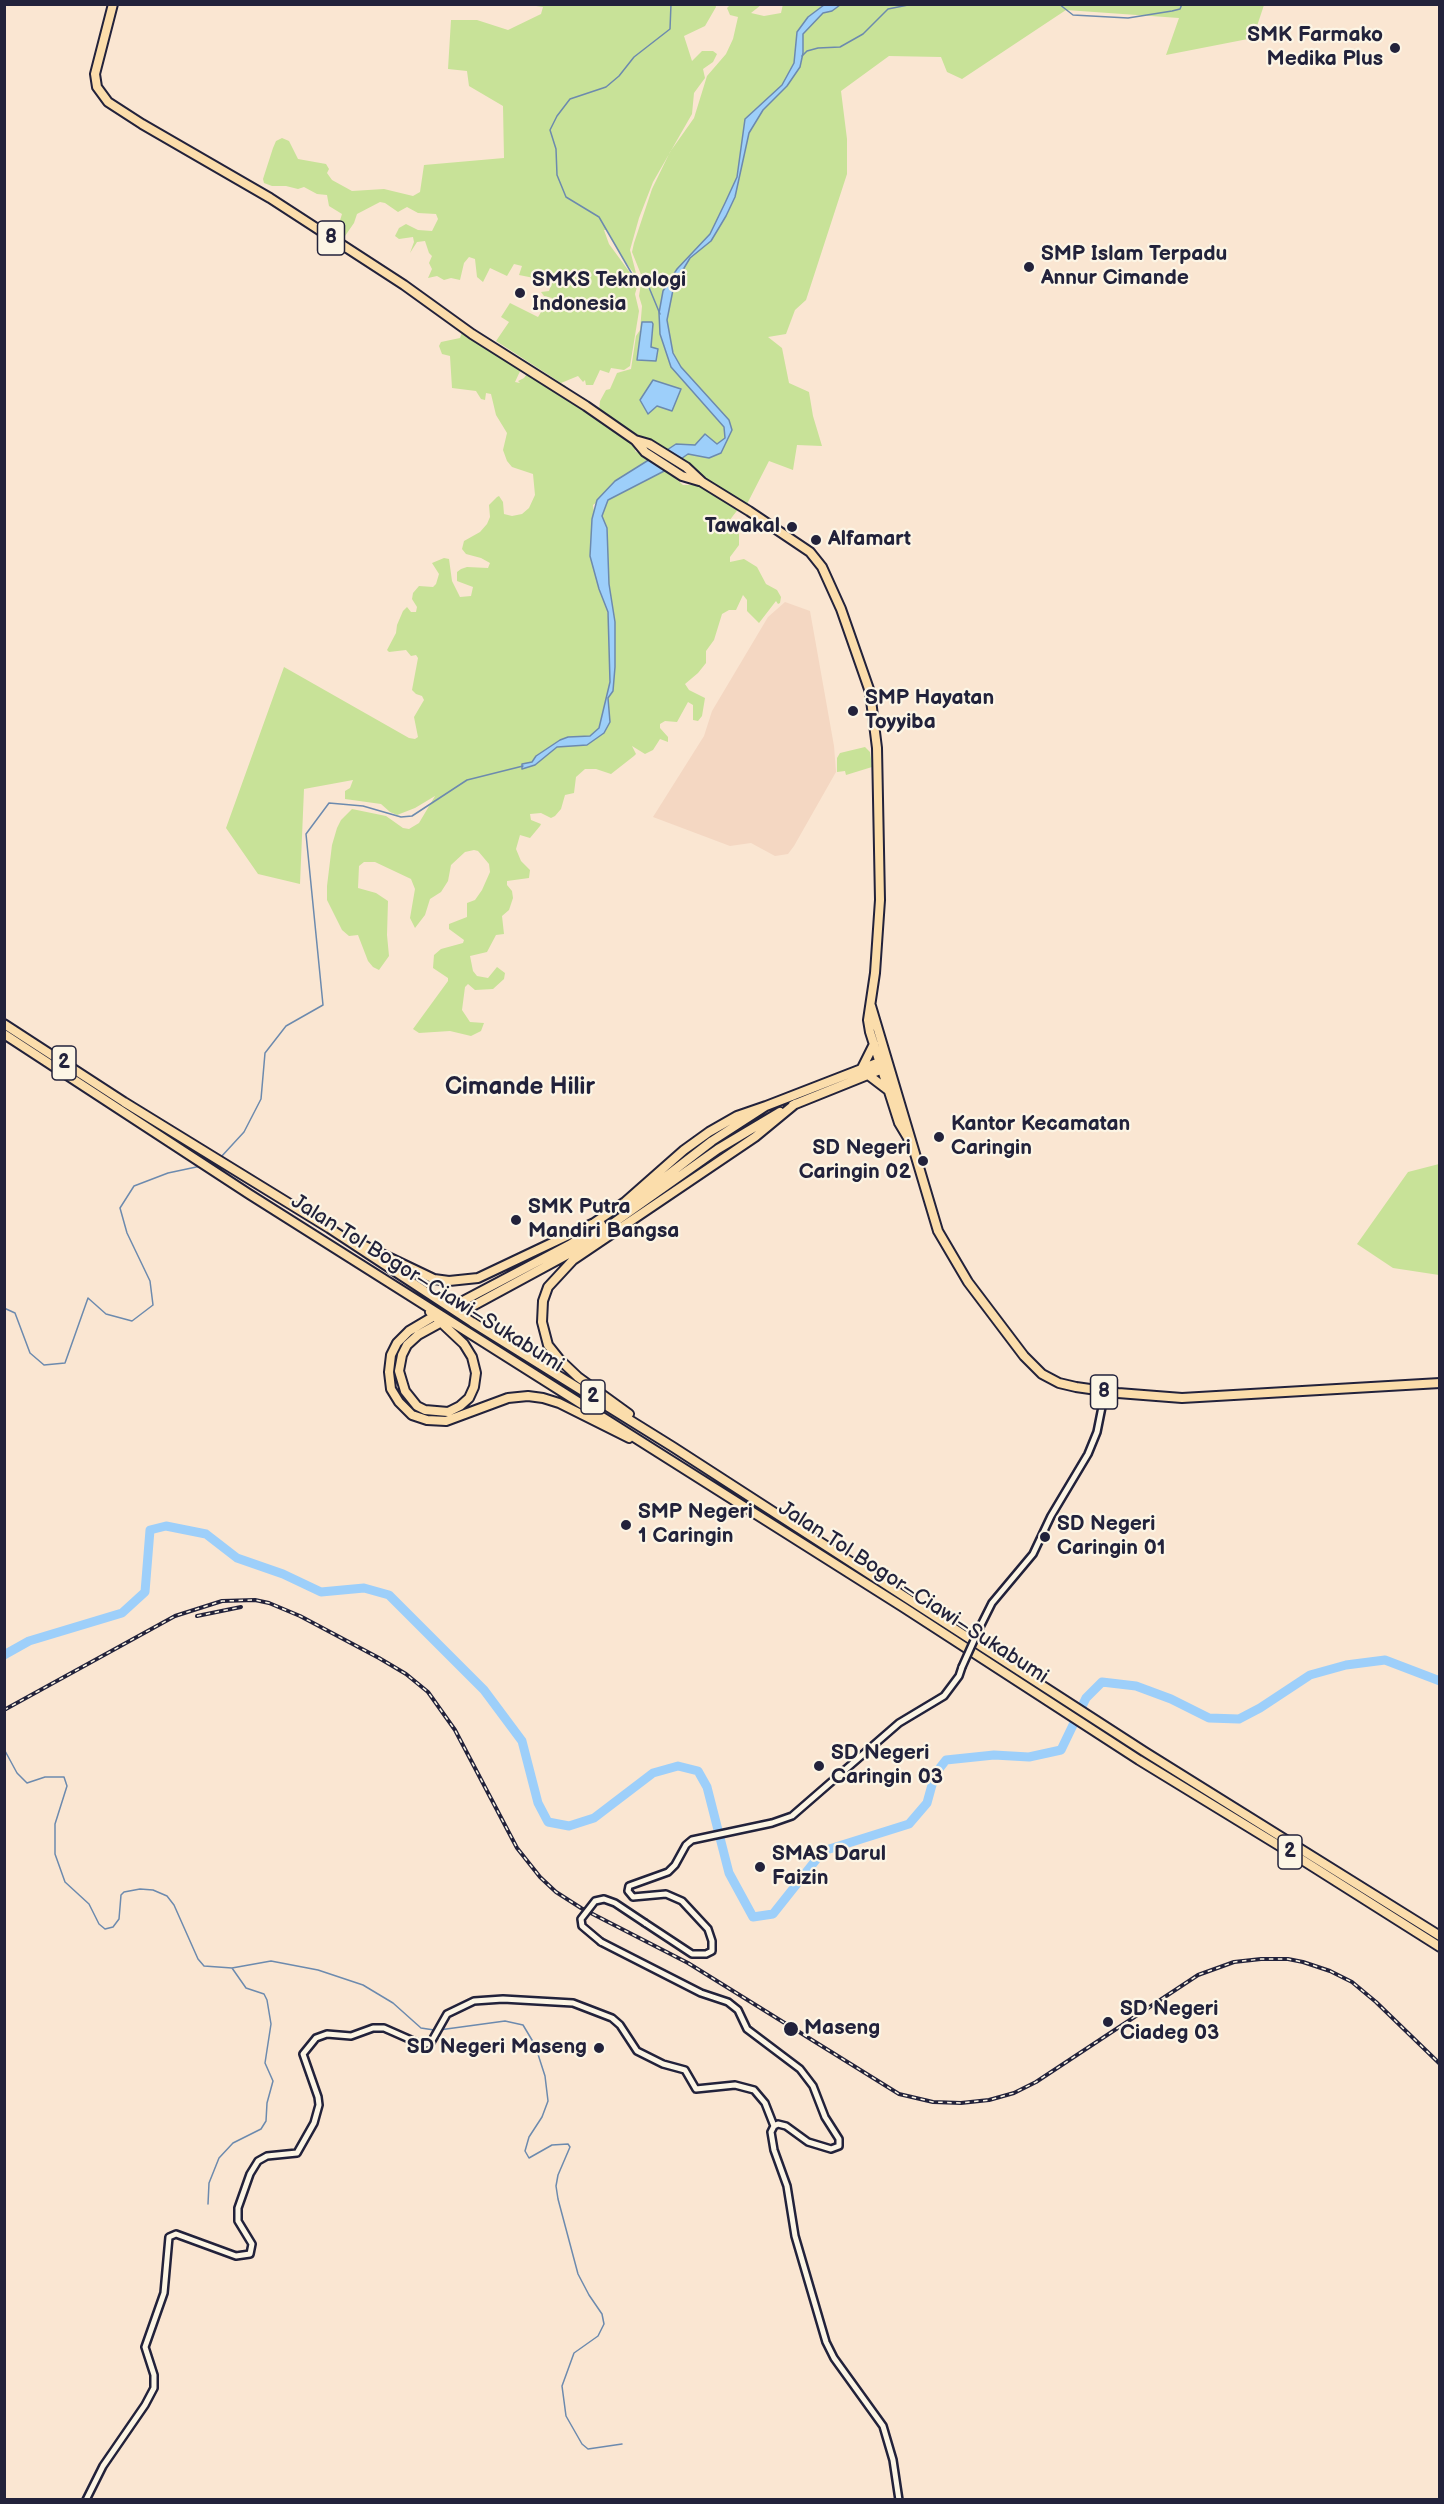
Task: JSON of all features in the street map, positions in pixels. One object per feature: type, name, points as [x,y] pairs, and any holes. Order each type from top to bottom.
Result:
[{"type":"highway","name":"8","points":[[113,4],[95,74],[97,87],[108,102],[270,198],[404,285],[472,334],[527,367],[647,448],[682,476],[702,482]]},
{"type":"highway","name":"8","points":[[647,448],[686,467],[702,482],[810,552],[818,560],[841,609],[865,677],[872,703],[876,735],[880,870],[877,951],[868,1020],[873,1044],[884,1064],[911,1143],[932,1216],[945,1247],[968,1282],[1024,1356],[1037,1370],[1053,1381],[1105,1392],[1182,1398],[1440,1383]]},
{"type":"highway","name":"8","points":[[871,1005],[898,1123],[911,1143]]},
{"type":"highway","name":"Jalan Tol Bogor–Ciawi–Sukabumi","points":[[4,1024],[673,1447],[855,1571]]},
{"type":"highway","name":"Jalan Tol Bogor–Ciawi–Sukabumi","points":[[4,1034],[249,1194],[673,1461],[855,1571],[994,1661],[1139,1760],[1440,1947]]},
{"type":"highway","points":[[469,1308],[574,1251],[718,1149],[795,1104],[865,1071],[873,1044]]},
{"type":"highway","points":[[329,1228],[423,1276],[449,1281],[478,1278],[594,1223],[625,1202],[684,1150],[737,1116],[884,1064]]},
{"type":"highway","points":[[865,1071],[889,1091]]},
{"type":"highway","points":[[673,1447],[578,1377],[552,1352],[545,1337],[542,1322],[546,1293],[551,1282],[573,1260],[756,1137],[795,1104]]},
{"type":"highway","points":[[462,1302],[571,1244],[626,1207],[712,1141],[766,1106]]},
{"type":"highway","points":[[407,1293],[454,1333],[472,1357],[476,1373],[474,1387],[460,1407],[447,1412],[426,1410],[417,1406],[405,1391],[399,1371],[402,1355],[407,1345],[418,1335],[438,1324]]},
{"type":"highway","points":[[431,1318],[409,1331],[397,1342],[391,1355],[389,1372],[391,1389],[399,1402],[412,1415],[427,1420],[446,1421],[508,1398],[528,1396],[543,1398],[583,1414],[673,1461]]},
{"type":"highway","name":"Jalan Tol Bogor–Ciawi–Sukabumi","points":[[994,1661],[1440,1936]]},
{"type":"street","points":[[774,2126],[786,2126],[804,2140],[822,2147],[835,2149],[839,2146],[839,2139],[825,2117],[807,2076],[773,2047],[747,2029],[736,2008],[728,2002],[701,1993],[601,1942],[582,1926],[581,1919],[595,1901],[604,1899],[615,1903],[692,1954],[706,1954],[712,1951],[712,1938],[708,1929],[682,1901],[673,1895],[633,1897],[628,1891],[629,1886],[668,1872],[688,1843],[792,1816],[899,1723],[944,1696],[959,1676],[992,1602],[1033,1554],[1054,1510],[1088,1454],[1096,1432],[1105,1392]]},
{"type":"street","points":[[86,2499],[103,2466],[154,2388],[154,2375],[146,2356],[145,2347],[164,2293],[170,2236],[176,2234],[236,2256],[246,2256],[252,2251],[252,2244],[239,2223],[237,2215],[252,2169],[264,2156],[297,2153],[316,2116],[319,2105],[317,2091],[303,2054],[308,2046],[316,2038],[325,2034],[351,2036],[375,2028],[389,2029],[422,2044],[432,2043],[439,2027],[451,2011],[482,1999],[577,2004],[617,2022],[640,2054],[663,2064],[686,2070],[696,2089],[735,2085],[754,2090],[765,2103],[774,2126],[771,2134],[774,2150],[787,2186],[795,2236],[826,2342],[834,2358],[883,2426],[892,2454],[899,2499]]},
{"type":"shaded area","points":[[785,602],[810,611],[834,746],[836,772],[794,846],[788,854],[775,856],[751,843],[730,846],[653,817],[704,736],[712,711],[768,617]]},
{"type":"green space","points":[[715,4],[716,7],[705,26],[684,36],[692,61],[702,51],[713,51],[717,54],[713,62],[703,69],[705,78],[694,93],[692,114],[653,182],[639,218],[630,250],[637,277],[623,259],[607,230],[604,230],[609,244],[631,274],[639,280],[635,294],[639,311],[630,366],[624,370],[611,368],[609,373],[600,370],[593,385],[586,385],[585,380],[583,382],[578,376],[561,383],[496,341],[509,322],[501,317],[510,303],[538,317],[543,309],[546,310],[548,305],[551,306],[552,298],[544,296],[541,292],[549,291],[552,282],[550,274],[543,273],[539,279],[519,275],[522,266],[514,264],[507,276],[490,268],[483,282],[477,277],[475,259],[469,257],[464,263],[460,280],[451,278],[444,280],[437,276],[428,278],[432,269],[429,263],[432,256],[425,241],[417,242],[410,253],[414,242],[413,237],[399,239],[395,236],[399,228],[406,224],[418,230],[432,231],[438,219],[436,214],[418,213],[407,207],[398,212],[380,202],[357,214],[345,236],[338,227],[342,214],[329,206],[327,195],[317,194],[304,187],[298,189],[272,186],[264,183],[263,179],[276,141],[282,138],[289,141],[298,159],[326,164],[329,169],[327,173],[332,180],[352,191],[384,189],[413,196],[420,192],[424,165],[504,158],[503,106],[469,86],[467,71],[448,69],[451,20],[477,20],[508,30],[541,14],[543,7],[537,5]]},
{"type":"green space","points":[[783,4],[1264,5],[1253,38],[1166,55],[1179,18],[1066,10],[962,79],[947,72],[941,57],[889,56],[841,91],[847,139],[847,174],[806,300],[795,310],[786,334],[768,337],[782,348],[789,383],[809,392],[822,446],[797,445],[793,470],[769,461],[747,504],[614,421],[637,443],[635,451],[646,457],[658,459],[593,505],[614,668],[601,515],[603,506],[611,496],[672,467],[684,474],[674,477],[683,485],[703,485],[739,508],[726,525],[739,533],[739,545],[730,557],[730,562],[744,559],[757,567],[766,584],[777,590],[781,597],[780,603],[776,601],[759,623],[747,611],[747,600],[743,595],[736,610],[729,610],[722,614],[714,640],[706,651],[706,663],[685,684],[689,690],[705,698],[702,716],[698,721],[693,720],[693,705],[688,702],[677,722],[665,721],[660,724],[660,728],[668,737],[668,742],[660,739],[653,750],[645,754],[632,746],[636,754],[611,774],[596,769],[585,769],[576,777],[574,793],[565,795],[561,809],[555,816],[551,818],[541,813],[530,814],[531,820],[541,824],[530,838],[520,835],[516,849],[521,861],[530,870],[529,878],[507,881],[513,898],[509,910],[502,916],[504,934],[496,935],[487,952],[470,956],[473,971],[477,976],[488,978],[497,967],[505,973],[504,979],[493,989],[475,990],[468,984],[465,987],[462,1010],[470,1022],[484,1023],[481,1031],[471,1036],[450,1031],[419,1033],[413,1029],[448,981],[448,978],[433,968],[434,955],[441,949],[463,943],[464,940],[449,929],[449,924],[467,917],[467,903],[475,900],[482,890],[490,872],[489,864],[478,851],[465,852],[451,865],[448,881],[441,892],[430,899],[425,915],[415,928],[410,918],[415,889],[411,879],[375,862],[364,862],[359,866],[358,888],[376,893],[388,901],[389,956],[379,970],[368,961],[358,935],[349,936],[342,930],[327,900],[327,886],[332,845],[337,828],[341,820],[352,809],[386,816],[403,828],[409,829],[419,823],[435,796],[397,815],[381,804],[345,799],[345,791],[350,788],[353,780],[304,789],[300,884],[258,874],[226,828],[284,667],[409,738],[418,737],[414,717],[424,700],[412,690],[418,658],[416,655],[411,656],[406,650],[389,652],[387,650],[396,633],[403,611],[407,607],[411,612],[416,612],[417,607],[412,599],[413,593],[419,586],[433,587],[436,584],[439,574],[432,563],[444,558],[449,559],[452,581],[460,597],[471,596],[473,587],[457,581],[457,572],[467,567],[488,568],[490,563],[466,554],[462,549],[464,541],[480,532],[487,524],[490,517],[489,505],[497,497],[499,496],[503,502],[504,514],[512,516],[522,514],[529,508],[535,495],[533,474],[512,467],[507,461],[503,450],[507,433],[496,415],[491,394],[486,393],[485,400],[481,399],[476,391],[452,388],[450,356],[442,354],[439,346],[441,342],[460,338],[463,329],[522,367],[515,382],[520,383],[518,381],[524,378],[529,371],[555,389],[559,384],[565,385],[566,396],[574,402],[580,397],[585,398],[585,406],[599,411],[600,401],[606,390],[610,389],[617,373],[631,369],[636,336],[640,330],[642,306],[639,296],[642,277],[632,252],[634,243],[652,189],[670,152],[694,118],[707,76],[726,54],[733,39],[738,17],[730,15],[727,8],[730,5],[761,5],[751,13],[764,16],[781,13]]},
{"type":"green space","points":[[865,747],[870,752],[872,767],[846,775],[845,771],[837,772],[837,758],[840,753]]},
{"type":"green space","points":[[1439,1164],[1439,1275],[1393,1268],[1357,1244],[1408,1172]]},
{"type":"water","points":[[824,5],[840,5],[832,11],[823,13],[803,34],[800,67],[787,86],[763,110],[749,133],[735,197],[726,216],[711,241],[690,258],[674,285],[667,320],[673,353],[681,367],[729,420],[732,430],[721,453],[709,458],[688,454],[678,461],[664,452],[676,444],[695,445],[705,434],[717,444],[725,438],[724,427],[671,367],[660,334],[659,313],[663,291],[677,269],[710,234],[737,177],[745,119],[782,85],[794,63],[797,32],[808,17]]},
{"type":"water","points":[[642,322],[653,324],[651,347],[658,349],[656,361],[637,360]]},
{"type":"water","points":[[653,380],[681,389],[672,411],[657,406],[648,414],[640,400]]},
{"type":"water","points":[[655,456],[672,467],[608,500],[602,516],[607,528],[609,584],[615,622],[613,691],[608,698],[610,722],[604,733],[587,745],[557,747],[535,765],[522,769],[522,764],[532,762],[536,756],[560,740],[568,737],[590,736],[599,728],[610,682],[608,612],[590,556],[592,519],[597,500],[615,481]]},
{"type":"waterway","points":[[660,314],[648,285],[632,274],[599,217],[566,197],[557,175],[556,149],[550,130],[570,99],[606,87],[619,76],[634,57],[670,29],[671,4]]},
{"type":"waterway","points":[[802,56],[807,51],[818,48],[840,47],[863,34],[888,9],[913,4]]},
{"type":"waterway","points":[[1059,4],[1073,15],[1128,18],[1180,9],[1182,4]]},
{"type":"waterway","points":[[221,1157],[244,1132],[261,1099],[265,1053],[286,1026],[323,1005],[306,834],[329,803],[363,806],[401,817],[412,816],[467,780],[523,766]]},
{"type":"waterway","points":[[4,1308],[15,1313],[30,1353],[44,1365],[65,1363],[88,1298],[106,1314],[132,1321],[153,1305],[150,1281],[127,1233],[120,1208],[134,1186],[168,1173],[201,1166]]},
{"type":"waterway","points":[[4,1655],[29,1641],[122,1613],[145,1592],[150,1530],[166,1526],[206,1534],[237,1558],[283,1574],[321,1592],[364,1588],[389,1595],[484,1690],[522,1741],[538,1803],[548,1822],[569,1826],[594,1818],[653,1773],[678,1766],[698,1771],[707,1787],[729,1873],[753,1917],[773,1914],[823,1851],[909,1824],[927,1803],[935,1774],[946,1760],[994,1755],[1029,1757],[1061,1750],[1086,1698],[1102,1682],[1136,1686],[1171,1699],[1209,1718],[1239,1719],[1310,1675],[1346,1665],[1385,1660],[1440,1681]]},
{"type":"waterway","points":[[4,1749],[17,1773],[27,1783],[45,1777],[64,1777],[67,1786],[55,1824],[55,1854],[65,1882],[89,1904],[99,1924],[105,1929],[113,1927],[119,1919],[121,1895],[124,1892],[140,1889],[153,1890],[167,1896],[174,1905],[198,1959],[204,1966],[232,1968],[271,1961],[318,1970],[363,1985],[393,2003],[421,2028],[434,2030]]},
{"type":"waterway","points":[[208,2204],[209,2183],[219,2158],[233,2143],[261,2129],[266,2121],[267,2103],[273,2081],[265,2063],[271,2024],[267,2000],[264,1994],[246,1988],[232,1968]]},
{"type":"waterway","points":[[439,2030],[505,2021],[523,2025],[535,2045],[545,2076],[548,2101],[542,2117],[529,2137],[525,2151],[529,2158],[552,2145],[568,2144],[570,2147],[558,2175],[556,2186],[558,2199],[578,2274],[602,2314],[604,2324],[598,2336],[574,2353],[562,2386],[566,2416],[582,2444],[588,2449],[622,2444]]},
{"type":"tunnel","points":[[435,1316],[461,1302]]},
{"type":"railway","points":[[4,1710],[175,1616],[222,1601],[255,1600],[269,1603],[300,1616],[379,1658],[406,1674],[428,1692],[455,1730],[517,1848],[540,1877],[556,1892],[581,1908],[688,1963],[899,2094],[933,2102],[961,2103],[989,2100],[1014,2093],[1036,2082],[1198,1975],[1234,1962],[1261,1959],[1288,1959],[1303,1962],[1330,1971],[1352,1982],[1440,2064]]},
{"type":"railway","points":[[197,1616],[241,1607]]},
{"type":"place","name":"SMK Farmako Medika Plus","points":[[1395,48]]},
{"type":"place","name":"SMP Islam Terpadu Annur Cimande","points":[[1029,267]]},
{"type":"place","name":"SMKS Teknologi Indonesia","points":[[520,293]]},
{"type":"place","name":"Tawakal","points":[[792,527]]},
{"type":"place","name":"Alfamart","points":[[816,540]]},
{"type":"place","name":"SMP Hayatan Toyyiba","points":[[853,711]]},
{"type":"place","name":"Kantor Kecamatan Caringin","points":[[939,1137]]},
{"type":"place","name":"SD Negeri Caringin 02","points":[[923,1161]]},
{"type":"place","name":"SMK Putra Mandiri Bangsa","points":[[516,1220]]},
{"type":"place","name":"SMP Negeri 1 Caringin","points":[[626,1525]]},
{"type":"place","name":"SD Negeri Caringin 01","points":[[1045,1537]]},
{"type":"place","name":"SD Negeri Caringin 03","points":[[819,1766]]},
{"type":"place","name":"SMAS Darul Faizin","points":[[760,1867]]},
{"type":"place","name":"SD Negeri Ciadeg 03","points":[[1108,2022]]},
{"type":"place","name":"Maseng","points":[[791,2029]]},
{"type":"place","name":"SD Negeri Maseng","points":[[599,2048]]},
{"type":"district","name":"Cimande Hilir","points":[[520,1088]]}]
